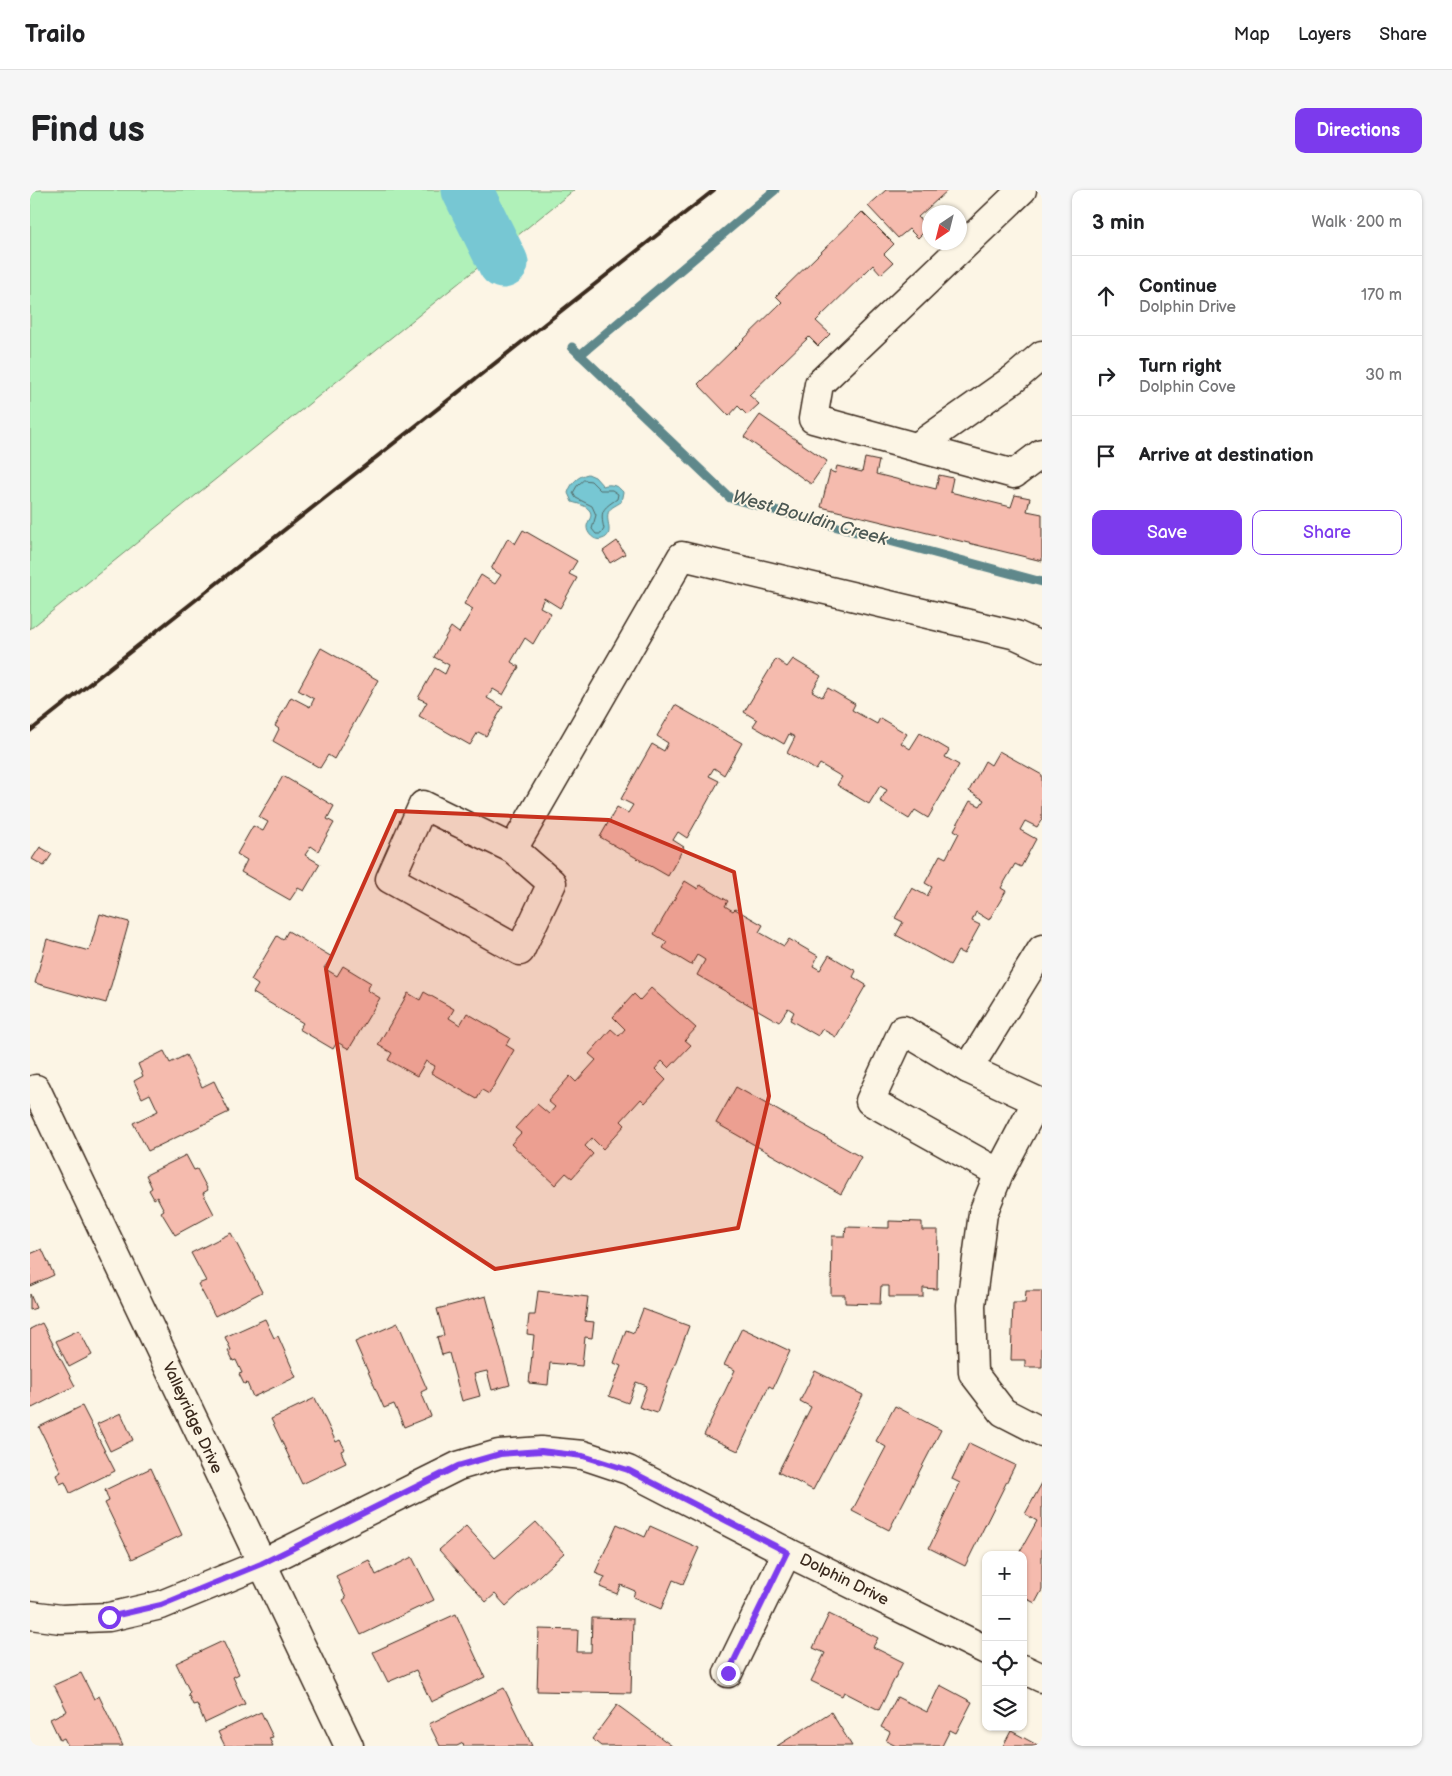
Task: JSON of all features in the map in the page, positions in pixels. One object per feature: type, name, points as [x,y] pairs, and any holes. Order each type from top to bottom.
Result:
[{"type":"street","points":[[1022,190],[820,384],[813,419],[1014,474],[1042,453]]},
{"type":"street","points":[[917,447],[1015,378],[1042,356]]},
{"type":"street","points":[[513,849],[682,556],[1016,635],[1042,647]]},
{"type":"street","points":[[423,805],[513,849],[552,883],[520,950],[390,879],[423,805]]},
{"type":"street","points":[[968,1069],[1042,948]]},
{"type":"street","points":[[999,1172],[870,1101],[903,1030],[968,1069],[1037,1101],[999,1172],[983,1213],[971,1305],[973,1373],[1003,1412],[1042,1432]]},
{"type":"street","name":"Valleyridge Drive","points":[[36,1089],[349,1746]]},
{"type":"street","name":"Dolphin Drive","points":[[30,1615],[61,1619],[109,1617],[161,1605],[261,1564],[458,1466],[500,1454],[541,1451],[583,1456],[628,1470],[787,1552],[982,1648]]},
{"type":"street","points":[[728,1673],[787,1552]]},
{"type":"street","points":[[1027,1671],[1042,1678]]},
{"type":"highlighted area","points":[[396,811],[609,820],[734,872],[769,1096],[738,1228],[495,1269],[357,1178],[326,969]]},
{"type":"green space","points":[[30,190],[574,190],[30,629]]},
{"type":"water","points":[[588,474],[595,477],[603,486],[614,486],[623,492],[621,502],[609,511],[608,534],[599,540],[594,538],[587,529],[591,517],[590,511],[584,506],[572,502],[568,493],[575,480]]},
{"type":"building","points":[[886,190],[948,190],[931,205],[922,205],[922,213],[918,217],[922,221],[922,234],[918,238],[909,229],[898,238],[868,206]]},
{"type":"building","points":[[862,212],[894,244],[884,254],[893,263],[881,274],[873,265],[816,321],[830,334],[818,346],[809,337],[749,395],[759,404],[747,415],[738,406],[729,416],[698,384],[782,302],[776,296]]},
{"type":"building","points":[[760,415],[827,461],[811,484],[744,437]]},
{"type":"building","points":[[865,458],[879,461],[876,474],[936,489],[939,475],[953,478],[950,492],[1011,507],[1015,495],[1030,498],[1027,511],[1042,514],[1042,561],[821,507],[830,471],[835,473],[837,466],[862,472]]},
{"type":"building","points":[[523,530],[577,561],[569,574],[577,578],[560,608],[544,598],[540,607],[551,613],[533,644],[525,638],[511,662],[519,667],[503,695],[493,689],[487,698],[503,707],[486,736],[478,732],[470,745],[419,716],[427,702],[418,698],[435,668],[445,674],[449,665],[434,657],[451,627],[459,633],[473,609],[464,604],[481,575],[495,584],[501,575],[491,569],[508,538],[515,544]]},
{"type":"building","points":[[617,541],[625,554],[610,563],[603,551]]},
{"type":"building","points":[[321,648],[378,680],[334,759],[328,755],[320,768],[273,741],[279,729],[275,726],[291,697],[310,707],[314,699],[298,690]]},
{"type":"building","points":[[776,659],[787,667],[793,659],[821,676],[812,691],[822,697],[828,688],[855,704],[852,710],[877,724],[880,718],[907,734],[901,743],[910,749],[920,733],[949,750],[945,757],[959,765],[928,818],[915,810],[909,819],[880,801],[887,790],[880,786],[869,804],[837,785],[842,777],[820,764],[816,770],[787,753],[795,737],[789,734],[784,744],[753,726],[757,720],[744,712]]},
{"type":"building","points":[[675,705],[742,743],[724,775],[714,768],[709,776],[719,781],[687,838],[678,832],[673,840],[684,847],[668,876],[600,837],[617,807],[628,813],[633,805],[621,799],[652,744],[664,751],[668,743],[657,736]]},
{"type":"building","points":[[999,751],[1042,775],[1042,819],[1037,827],[1025,821],[1020,830],[1036,839],[1021,867],[1015,864],[1001,888],[1006,891],[989,920],[976,912],[972,921],[980,925],[964,954],[958,951],[950,965],[896,935],[903,922],[895,918],[912,888],[927,896],[932,887],[925,883],[940,855],[946,858],[959,833],[954,830],[970,801],[980,806],[984,800],[969,791],[985,761],[991,765]]},
{"type":"building","points":[[283,776],[334,806],[327,819],[334,823],[318,851],[311,846],[305,855],[320,864],[304,891],[298,888],[290,900],[241,872],[247,860],[237,854],[253,826],[263,831],[268,822],[259,817]]},
{"type":"building","points":[[40,847],[52,854],[44,866],[32,859]]},
{"type":"building","points":[[685,881],[698,889],[700,885],[728,901],[725,906],[733,911],[735,909],[763,925],[759,932],[784,946],[789,939],[818,956],[813,966],[820,970],[829,955],[856,971],[853,977],[866,985],[836,1037],[822,1029],[818,1036],[790,1020],[794,1012],[788,1008],[779,1022],[697,975],[705,960],[702,958],[697,955],[691,965],[663,948],[667,942],[654,934]]},
{"type":"building","points":[[100,914],[129,922],[106,1003],[35,983],[47,939],[89,951]]},
{"type":"building","points":[[288,931],[332,957],[324,968],[337,976],[343,966],[371,983],[367,990],[380,998],[349,1049],[337,1042],[333,1049],[299,1029],[303,1023],[253,993],[258,985],[251,980],[277,936],[283,940]]},
{"type":"building","points":[[651,988],[696,1028],[685,1040],[691,1045],[669,1068],[662,1061],[655,1069],[666,1080],[645,1103],[641,1099],[621,1121],[625,1125],[603,1149],[592,1138],[585,1146],[593,1154],[572,1178],[566,1173],[555,1185],[511,1144],[521,1133],[515,1128],[537,1104],[549,1114],[555,1107],[548,1101],[570,1076],[576,1082],[596,1060],[589,1054],[611,1029],[619,1036],[625,1029],[613,1017],[634,994],[640,1000]]},
{"type":"building","points":[[424,992],[454,1009],[449,1018],[460,1025],[467,1013],[510,1038],[506,1045],[514,1050],[489,1094],[482,1090],[477,1099],[431,1073],[435,1066],[426,1061],[417,1076],[388,1060],[392,1053],[378,1045],[408,993],[420,1000]]},
{"type":"building","points":[[164,1051],[170,1063],[186,1055],[202,1087],[214,1081],[229,1112],[148,1151],[133,1123],[158,1111],[150,1094],[142,1098],[134,1081],[143,1076],[138,1064]]},
{"type":"building","points":[[736,1087],[861,1157],[841,1194],[716,1123]]},
{"type":"building","points":[[186,1155],[194,1170],[197,1169],[208,1190],[203,1193],[214,1214],[175,1235],[161,1212],[164,1210],[157,1197],[154,1199],[149,1190],[152,1188],[146,1175]]},
{"type":"building","points":[[889,1221],[922,1222],[922,1230],[938,1230],[937,1289],[923,1288],[923,1297],[889,1297],[889,1286],[881,1286],[880,1304],[845,1303],[845,1295],[831,1295],[832,1236],[845,1236],[846,1227],[889,1228]]},
{"type":"building","points":[[231,1233],[262,1292],[215,1316],[198,1284],[206,1281],[191,1253]]},
{"type":"building","points":[[42,1249],[54,1275],[30,1286],[30,1254]]},
{"type":"building","points":[[538,1291],[588,1297],[585,1321],[594,1322],[592,1338],[585,1337],[582,1366],[550,1363],[548,1385],[529,1383],[534,1335],[527,1334],[529,1315],[535,1315]]},
{"type":"building","points":[[1026,1291],[1042,1291],[1042,1367],[1025,1367],[1025,1360],[1011,1360],[1013,1303],[1025,1303]]},
{"type":"building","points":[[30,1294],[36,1308],[30,1310]]},
{"type":"building","points":[[486,1296],[510,1385],[492,1390],[487,1371],[474,1374],[480,1396],[462,1401],[449,1353],[442,1355],[437,1337],[444,1335],[437,1309]]},
{"type":"building","points":[[643,1309],[689,1326],[657,1413],[639,1407],[647,1386],[636,1382],[628,1403],[609,1396],[621,1366],[614,1363],[626,1330],[634,1333]]},
{"type":"building","points":[[265,1319],[274,1338],[278,1336],[296,1377],[253,1397],[247,1383],[244,1384],[239,1374],[242,1373],[236,1360],[233,1361],[228,1351],[231,1350],[225,1337]]},
{"type":"building","points":[[42,1323],[75,1386],[32,1408],[30,1405],[30,1329]]},
{"type":"building","points":[[398,1323],[427,1389],[421,1392],[431,1416],[404,1427],[394,1404],[384,1408],[355,1342]]},
{"type":"building","points":[[742,1328],[790,1351],[773,1388],[769,1386],[738,1451],[704,1435],[735,1370],[724,1365]]},
{"type":"building","points":[[79,1330],[92,1355],[69,1367],[56,1341]]},
{"type":"building","points":[[815,1371],[863,1395],[813,1490],[778,1472],[811,1407],[800,1401]]},
{"type":"building","points":[[315,1398],[336,1442],[340,1440],[345,1449],[341,1451],[346,1463],[302,1484],[271,1419]]},
{"type":"building","points":[[82,1406],[115,1471],[70,1493],[65,1482],[60,1484],[56,1475],[61,1472],[39,1427]]},
{"type":"building","points":[[895,1406],[941,1430],[889,1530],[852,1511],[886,1447],[876,1441]]},
{"type":"building","points":[[121,1413],[133,1440],[110,1451],[97,1424]]},
{"type":"building","points":[[969,1443],[1015,1465],[965,1566],[929,1548],[960,1483],[952,1479]]},
{"type":"building","points":[[151,1468],[182,1535],[132,1559],[105,1503],[109,1501],[105,1490]]},
{"type":"building","points":[[1042,1483],[1042,1590],[1035,1603],[1027,1599],[1027,1551],[1020,1551],[1037,1521],[1025,1514]]},
{"type":"building","points":[[536,1522],[564,1553],[506,1606],[495,1594],[486,1602],[439,1550],[466,1526],[495,1558]]},
{"type":"building","points":[[617,1524],[645,1537],[650,1526],[699,1548],[683,1584],[673,1580],[661,1609],[633,1597],[635,1591],[621,1585],[617,1594],[600,1587],[605,1577],[595,1573]]},
{"type":"building","points":[[412,1557],[434,1600],[361,1635],[343,1600],[346,1598],[336,1576],[369,1560],[376,1575]]},
{"type":"building","points":[[456,1614],[485,1677],[431,1702],[416,1670],[388,1682],[373,1652]]},
{"type":"building","points":[[829,1614],[878,1638],[873,1647],[903,1662],[879,1710],[844,1692],[842,1696],[811,1681],[825,1653],[813,1648]]},
{"type":"building","points":[[592,1618],[633,1619],[631,1693],[537,1691],[539,1629],[578,1630],[577,1652],[591,1652]]},
{"type":"building","points":[[223,1641],[239,1674],[233,1677],[245,1704],[205,1723],[197,1704],[193,1705],[188,1694],[190,1692],[176,1663]]},
{"type":"building","points":[[81,1673],[94,1699],[99,1696],[123,1746],[68,1746],[64,1738],[60,1740],[50,1719],[67,1711],[54,1685]]},
{"type":"building","points":[[940,1685],[972,1702],[956,1733],[950,1730],[942,1746],[896,1746],[886,1741],[890,1732],[881,1727],[897,1697],[927,1712]]},
{"type":"building","points":[[504,1688],[532,1746],[464,1746],[463,1743],[457,1746],[440,1746],[429,1724]]},
{"type":"building","points":[[617,1705],[672,1746],[601,1746],[592,1739]]},
{"type":"building","points":[[261,1712],[273,1737],[269,1738],[273,1746],[225,1746],[218,1732]]},
{"type":"building","points":[[831,1712],[852,1746],[777,1746]]},
{"type":"building","points":[[1011,1731],[1039,1746],[1003,1746]]},
{"type":"waterway","name":"West Bouldin Creek","points":[[467,190],[503,263]]},
{"type":"waterway","points":[[580,355],[775,190]]},
{"type":"waterway","name":"West Bouldin Creek","points":[[572,347],[730,498],[1042,582]]},
{"type":"railway","points":[[30,731],[714,190]]},
{"type":"route","points":[[109,1617],[161,1605],[261,1564],[458,1466],[500,1454],[541,1451],[583,1456],[628,1470],[787,1552],[728,1673]]}]
